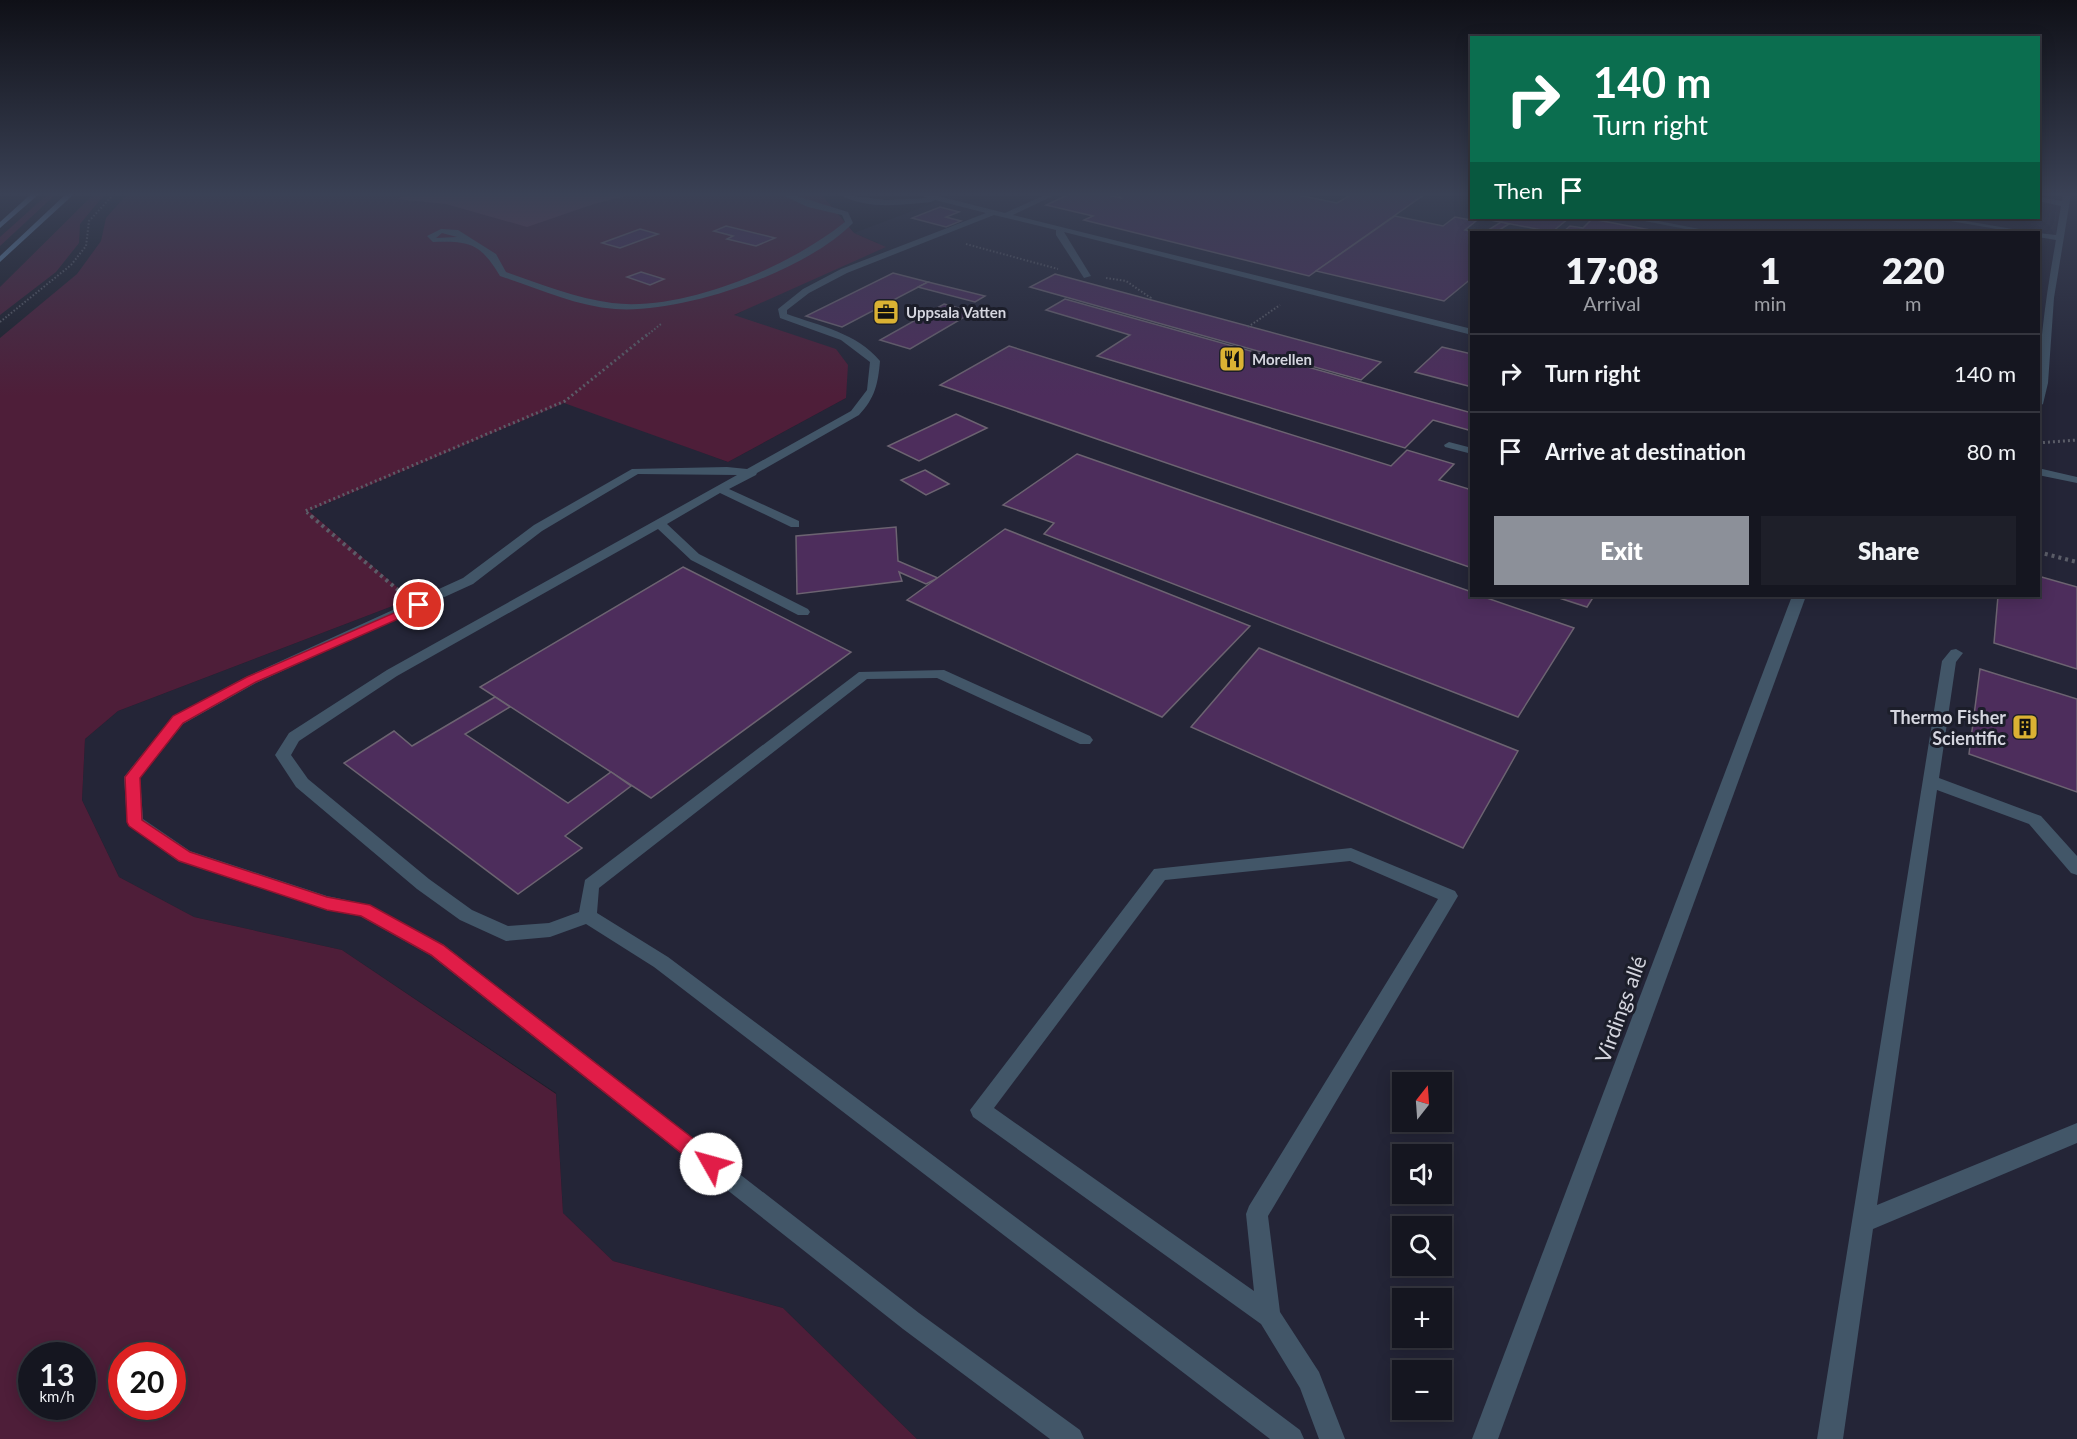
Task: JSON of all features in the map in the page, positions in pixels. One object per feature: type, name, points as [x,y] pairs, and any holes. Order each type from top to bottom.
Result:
[{"type":"lane","points":[[496,261],[503,274],[560,293],[614,306],[655,304],[696,296],[758,276],[793,261]]},
{"type":"lane","points":[[588,916],[550,930],[506,934],[466,915],[423,884],[302,783],[283,755],[294,737],[392,673],[720,489],[753,473],[855,413],[870,399],[875,361],[866,350],[847,338],[783,316],[782,309],[806,291],[844,270],[867,261]]},
{"type":"lane","points":[[1077,261],[1087,276]]},
{"type":"lane","points":[[1189,261],[1470,332]]},
{"type":"lane","points":[[2041,372],[2043,338],[2058,261]]},
{"type":"lane","points":[[2040,296],[2050,298]]},
{"type":"lane","points":[[1449,445],[1470,450]]},
{"type":"lane","points":[[753,473],[728,470],[636,471],[538,528],[468,581],[251,680],[178,720],[132,777],[135,822],[184,856],[327,903],[364,910],[437,950],[911,1321],[1071,1439]]},
{"type":"lane","points":[[2040,471],[2077,480]]},
{"type":"lane","points":[[720,489],[795,524]]},
{"type":"lane","points":[[659,523],[695,557],[803,612]]},
{"type":"lane","name":"Virdings allé","points":[[1485,1439],[1799,597]]},
{"type":"lane","points":[[1830,1439],[1949,661],[1956,653]]},
{"type":"lane","points":[[588,916],[591,885],[864,675],[939,673],[1085,740]]},
{"type":"lane","points":[[1931,781],[2035,820],[2077,868]]},
{"type":"lane","points":[[1269,1316],[1257,1214],[1449,896],[1351,854],[1160,874],[980,1110],[1269,1316],[1310,1382],[1332,1439]]},
{"type":"lane","points":[[588,916],[661,962],[1291,1439]]},
{"type":"lane","points":[[1863,1222],[2077,1133]]},
{"type":"path","points":[[0,322],[74,261]]},
{"type":"path","points":[[1030,261],[1087,276],[1126,281],[1151,298],[1150,300]]},
{"type":"path","points":[[417,606],[305,511],[565,401],[696,296]]},
{"type":"path","points":[[1248,327],[1286,301]]},
{"type":"path","points":[[2040,443],[2077,440]]},
{"type":"path","points":[[2040,553],[2077,562]]},
{"type":"shaded area","points":[[26,261],[65,261],[56,272],[0,315],[0,287]]},
{"type":"shaded area","points":[[86,261],[854,261],[734,315],[836,349],[848,365],[846,398],[728,462],[564,403],[309,511],[411,599],[118,711],[85,739],[82,800],[119,877],[194,917],[342,950],[556,1094],[563,1213],[613,1261],[783,1308],[917,1439],[0,1439],[0,338],[77,274]]},
{"type":"shaded area","points":[[842,261],[1470,261],[1470,597],[2040,597],[2040,261],[2077,261],[2077,1439],[917,1439],[783,1308],[613,1261],[563,1213],[556,1093],[342,950],[194,917],[119,877],[82,800],[85,739],[118,711],[411,599],[309,511],[565,402],[728,462],[846,398],[733,316]]},
{"type":"building","points":[[1249,261],[1330,261],[1309,276]]},
{"type":"building","points":[[1330,261],[1470,261],[1470,280],[1444,301],[1316,271]]},
{"type":"building","points":[[641,272],[664,279],[650,285],[627,277]]},
{"type":"building","points":[[893,273],[928,282],[842,327],[806,316]]},
{"type":"building","points":[[1055,274],[1381,362],[1361,380],[1030,287]]},
{"type":"building","points":[[928,282],[985,296],[975,302],[918,287]]},
{"type":"building","points":[[1065,299],[1470,412],[1470,430],[1433,420],[1405,448],[1097,356],[1130,335],[1046,310]]},
{"type":"building","points":[[944,304],[973,312],[910,349],[880,340]]},
{"type":"building","points":[[1009,346],[1391,466],[1407,450],[1454,464],[1439,480],[1470,489],[1470,567],[940,385]]},
{"type":"building","points":[[1442,347],[1470,354],[1470,386],[1415,372]]},
{"type":"building","points":[[956,414],[987,428],[919,461],[888,446]]},
{"type":"building","points":[[1077,454],[1470,591],[1470,597],[1484,597],[1574,628],[1518,717],[1044,534],[1054,523],[1003,505]]},
{"type":"building","points":[[925,470],[949,484],[926,495],[901,480]]},
{"type":"building","points":[[896,527],[898,561],[938,578],[926,584],[899,572],[902,581],[797,594],[796,536]]},
{"type":"building","points":[[1005,529],[1250,626],[1162,717],[907,600]]},
{"type":"building","points":[[683,567],[851,652],[651,798],[480,687]]},
{"type":"building","points":[[2040,577],[2077,587],[2077,669],[1994,643],[1998,597],[2040,597]]},
{"type":"building","points":[[1556,597],[1593,597],[1587,607]]},
{"type":"building","points":[[1259,648],[1518,751],[1463,848],[1191,727]]},
{"type":"building","name":"Thermo Fisher Scientific","points":[[1980,669],[2077,699],[2077,792],[1969,754]]},
{"type":"building","points":[[495,697],[510,707],[465,734],[568,803],[611,772],[631,786],[565,836],[582,848],[518,894],[344,763],[394,731],[412,746]]},
{"type":"place","name":"Uppsala Vatten","points":[[886,312]]},
{"type":"place","name":"Morellen","points":[[1232,359]]},
{"type":"place","name":"Thermo Fisher Scientific","points":[[2025,727]]},
{"type":"route","points":[[419,605],[251,680],[178,720],[132,777],[135,822],[184,856],[327,903],[364,910],[437,950],[711,1164]]}]
